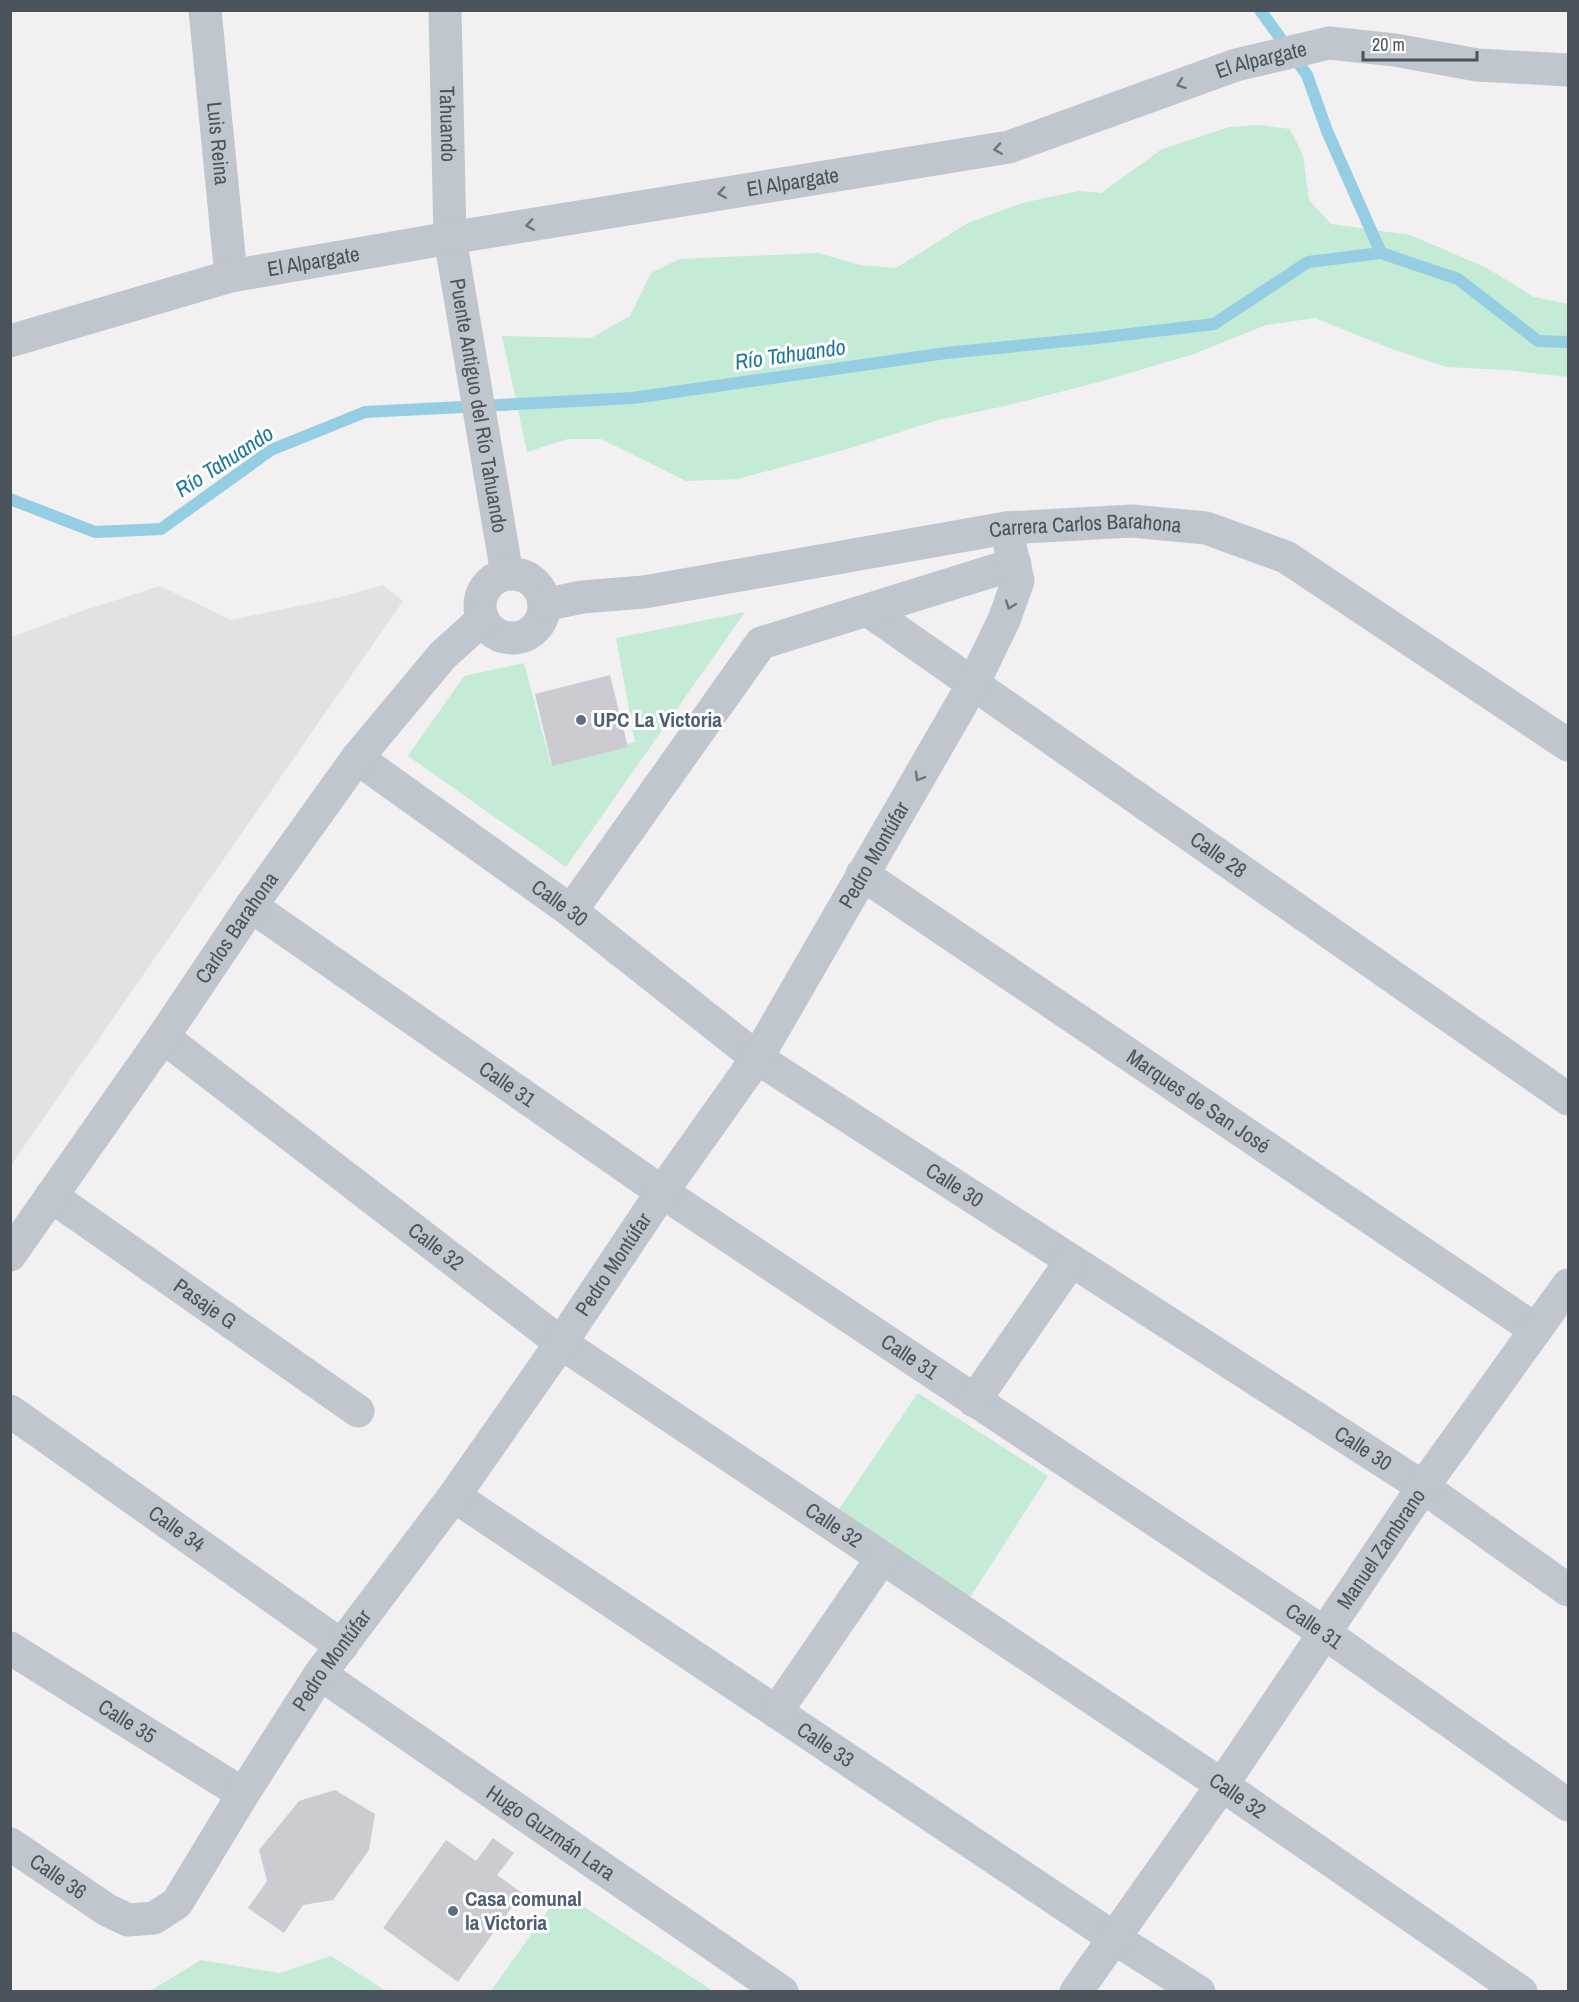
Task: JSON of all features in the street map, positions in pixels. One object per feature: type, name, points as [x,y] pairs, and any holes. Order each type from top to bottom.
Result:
[{"type":"street","name":"Luis Reina","points":[[205,10],[231,276]]},
{"type":"street","name":"Tahuando","points":[[446,10],[450,238]]},
{"type":"street","name":"El Alpargate","points":[[10,341],[231,276],[1009,147],[1236,64],[1329,43],[1395,50],[1477,65],[1568,69]]},
{"type":"street","name":"Puente Antiguo del Río Tahuando","points":[[450,238],[507,574]]},
{"type":"street","name":"Carrera Carlos Barahona","points":[[544,605],[582,597],[644,592],[1006,528],[1132,521],[1206,528],[1286,557],[1569,745]]},
{"type":"street","name":"Pedro Montúfar","points":[[107,1911],[128,1920],[154,1918],[177,1903],[320,1674],[454,1496],[561,1343],[662,1192],[757,1058],[973,684],[1004,620],[1018,581],[1006,528]]},
{"type":"street","points":[[571,911],[761,643],[1015,564]]},
{"type":"street","points":[[507,574],[528,577],[537,584],[543,594],[544,605],[539,624],[524,636],[514,639],[505,638],[488,628],[480,608],[481,596],[487,586],[496,578],[507,574]]},
{"type":"street","name":"Calle 28","points":[[868,611],[1569,1099]]},
{"type":"street","name":"Carlos Barahona","points":[[10,1255],[163,1037],[251,906],[357,758],[443,655],[483,619]]},
{"type":"street","name":"Calle 30","points":[[357,758],[571,911],[757,1058],[1423,1487],[1569,1590]]},
{"type":"street","name":"Marques de San José","points":[[862,874],[1536,1330]]},
{"type":"street","name":"Calle 31","points":[[251,906],[662,1192],[1323,1632],[1569,1805]]},
{"type":"street","name":"Calle 32","points":[[163,1037],[561,1343],[1222,1785],[1521,1992]]},
{"type":"street","name":"Pasaje G","points":[[51,1196],[358,1411]]},
{"type":"street","points":[[974,1401],[1071,1261]]},
{"type":"street","name":"Manuel Zambrano","points":[[1076,1992],[1222,1785],[1323,1632],[1423,1487],[1569,1286]]},
{"type":"street","name":"Calle 34","points":[[10,1411],[342,1646]]},
{"type":"street","name":"Calle 33","points":[[454,1496],[1114,1938],[1199,1992]]},
{"type":"street","points":[[776,1712],[882,1558]]},
{"type":"street","name":"Calle 35","points":[[10,1648],[243,1794]]},
{"type":"street","name":"Hugo Guzmán Lara","points":[[320,1674],[782,1992]]},
{"type":"street","name":"Calle 36","points":[[10,1844],[107,1911]]},
{"type":"shaded area","points":[[383,585],[403,601],[11,1165],[11,637],[160,586],[231,620],[341,597]]},
{"type":"green space","points":[[1258,125],[1290,129],[1303,155],[1309,200],[1331,224],[1410,235],[1487,268],[1534,297],[1568,304],[1568,377],[1507,370],[1446,367],[1392,349],[1315,318],[1266,325],[1194,354],[1099,382],[938,420],[847,449],[738,479],[686,481],[601,439],[568,439],[527,452],[502,336],[591,338],[630,316],[651,273],[679,259],[818,253],[860,265],[896,268],[968,223],[1022,203],[1079,191],[1101,193],[1162,149],[1229,127]]},
{"type":"green space","points":[[745,612],[566,867],[408,756],[464,676],[524,663],[551,765],[635,742],[616,638]]},
{"type":"green space","points":[[918,1393],[1048,1476],[969,1599],[839,1509]]},
{"type":"green space","points":[[561,1892],[713,1991],[491,1991]]},
{"type":"green space","points":[[331,1956],[386,1991],[150,1991],[201,1960],[280,1973]]},
{"type":"building","name":"UPC La Victoria","points":[[610,675],[628,747],[552,766],[535,694]]},
{"type":"building","points":[[335,1790],[375,1814],[369,1850],[333,1900],[303,1905],[284,1933],[248,1908],[267,1881],[259,1850],[299,1801]]},
{"type":"building","name":"Casa comunal la Victoria","points":[[493,1838],[514,1853],[497,1875],[522,1893],[458,1982],[383,1928],[446,1840],[476,1861]]},
{"type":"waterway","points":[[1260,10],[1307,75],[1327,131],[1381,253]]},
{"type":"waterway","name":"Río Tahuando","points":[[10,499],[95,532],[161,529],[271,450],[365,412],[633,398],[946,353],[1214,324],[1308,262],[1381,253],[1458,279],[1538,341],[1568,342]]},
{"type":"place","name":"UPC La Victoria","points":[[581,720]]},
{"type":"place","name":"Casa comunal la Victoria","points":[[453,1911]]}]
